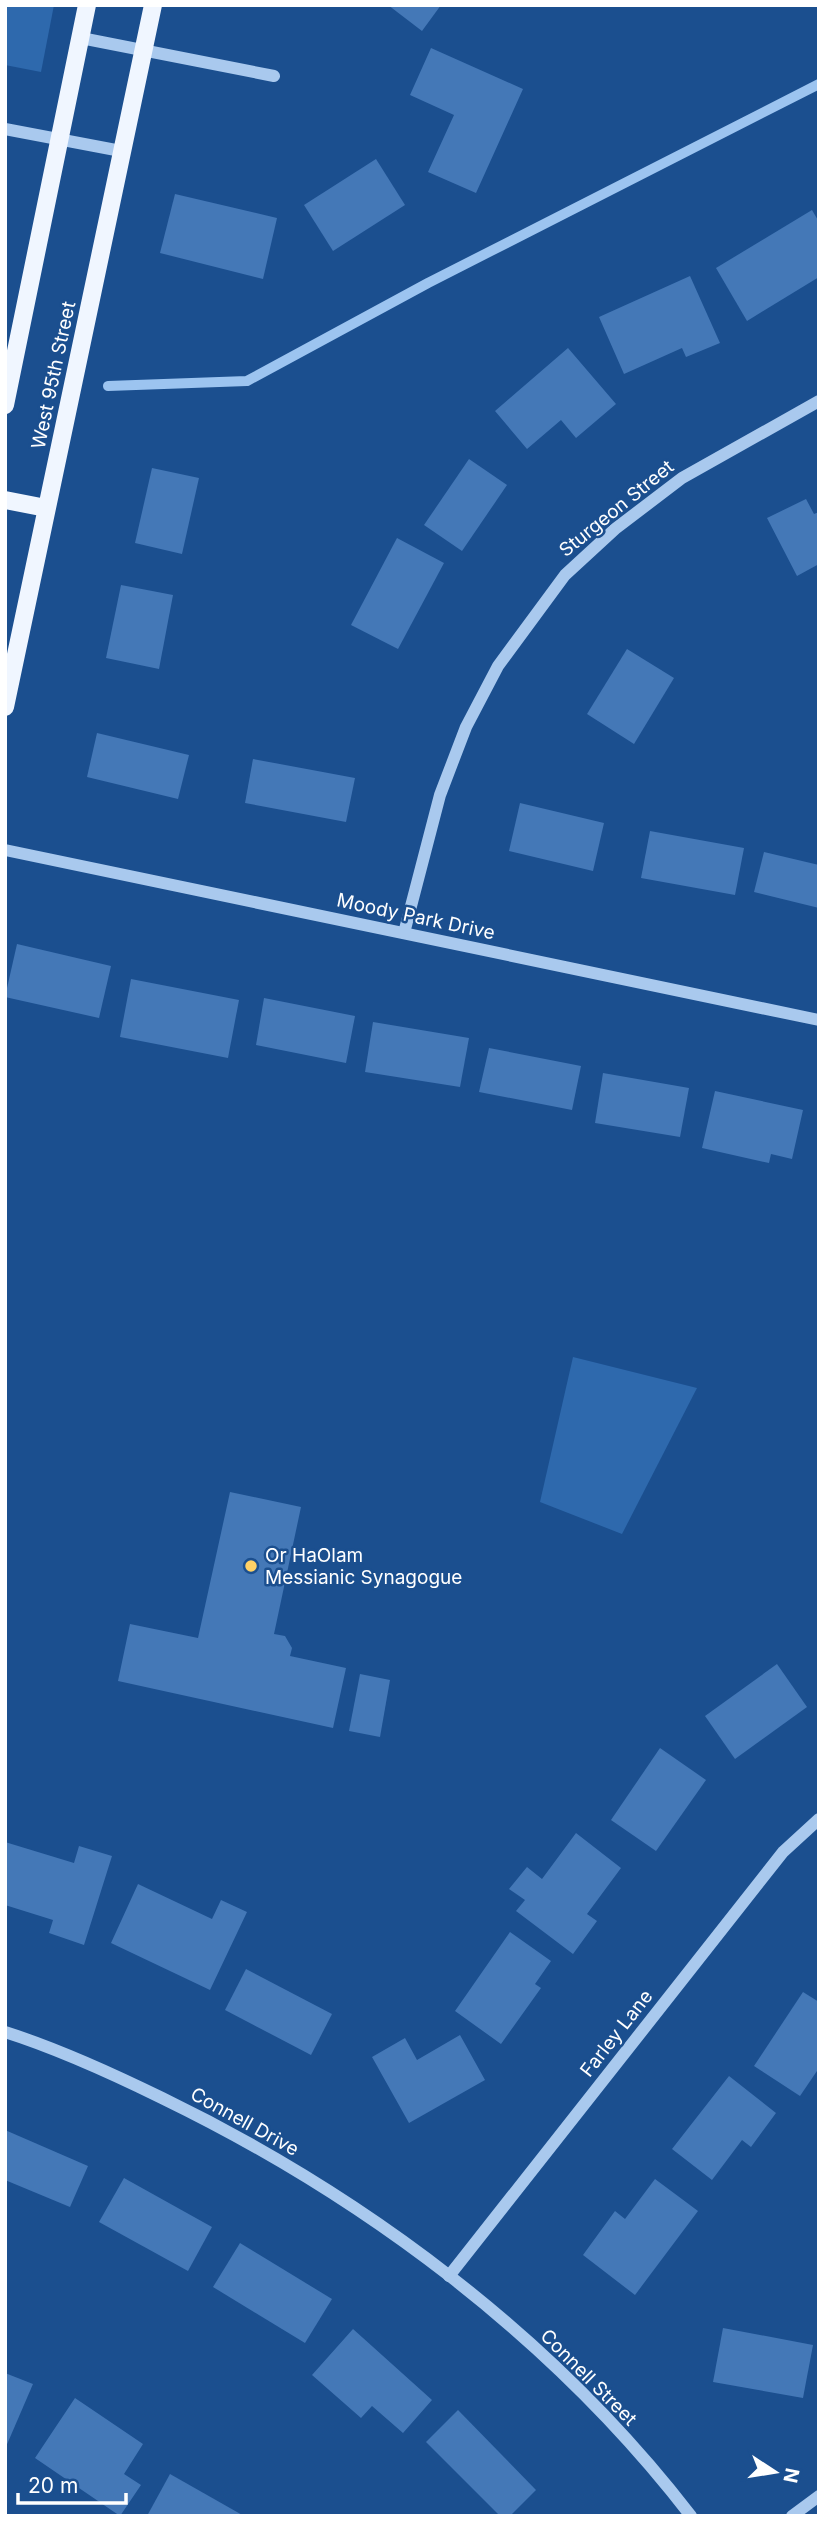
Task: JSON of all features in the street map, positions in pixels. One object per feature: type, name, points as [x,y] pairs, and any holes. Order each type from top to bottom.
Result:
[{"type":"main road","points":[[5,405],[88,5]]},
{"type":"main road","name":"West 95th Street","points":[[5,707],[153,5]]},
{"type":"main road","points":[[5,500],[46,508]]},
{"type":"street","points":[[81,38],[274,76]]},
{"type":"street","points":[[5,129],[121,151]]},
{"type":"street","name":"Sturgeon Street","points":[[404,933],[440,796],[466,727],[498,666],[565,575],[615,528],[682,478],[819,401]]},
{"type":"street","name":"Moody Park Drive","points":[[5,850],[819,1020]]},
{"type":"street","name":"Farley Lane","points":[[449,2276],[783,1852],[819,1819]]},
{"type":"street","name":"Connell Drive","points":[[5,2032],[122,2078],[217,2124],[333,2192],[449,2276]]},
{"type":"street","name":"Connell Street","points":[[449,2276],[501,2318],[582,2394],[664,2481],[691,2516]]},
{"type":"street","points":[[792,2516],[819,2496]]},
{"type":"shaded area","points":[[5,5],[54,5],[41,72],[5,65]]},
{"type":"shaded area","points":[[573,1357],[697,1388],[622,1534],[540,1502]]},
{"type":"building","points":[[388,5],[441,5],[422,31]]},
{"type":"building","points":[[431,48],[523,89],[476,193],[428,172],[454,115],[410,95]]},
{"type":"building","points":[[376,159],[405,205],[333,251],[304,205]]},
{"type":"building","points":[[175,194],[277,218],[263,279],[160,253]]},
{"type":"building","points":[[812,210],[819,222],[819,277],[747,321],[716,268]]},
{"type":"building","points":[[690,276],[720,343],[686,357],[682,348],[624,374],[599,317]]},
{"type":"building","points":[[568,348],[616,404],[576,438],[561,420],[527,449],[495,411]]},
{"type":"building","points":[[469,459],[507,485],[462,551],[424,525]]},
{"type":"building","points":[[152,468],[199,478],[182,554],[135,543]]},
{"type":"building","points":[[806,499],[814,514],[819,512],[819,564],[797,576],[767,518]]},
{"type":"building","points":[[397,538],[444,563],[398,649],[351,625]]},
{"type":"building","points":[[121,585],[173,595],[159,669],[106,658]]},
{"type":"building","points":[[627,649],[674,678],[634,744],[587,714]]},
{"type":"building","points":[[97,733],[189,755],[178,799],[87,777]]},
{"type":"building","points":[[253,759],[355,778],[346,822],[245,803]]},
{"type":"building","points":[[520,803],[604,823],[593,871],[509,851]]},
{"type":"building","points":[[650,831],[744,848],[735,895],[641,878]]},
{"type":"building","points":[[764,852],[819,865],[819,908],[754,892]]},
{"type":"building","points":[[17,944],[111,966],[99,1018],[5,997]]},
{"type":"building","points":[[131,979],[239,1000],[228,1058],[120,1037]]},
{"type":"building","points":[[264,998],[355,1016],[346,1063],[256,1045]]},
{"type":"building","points":[[373,1022],[469,1038],[460,1087],[365,1072]]},
{"type":"building","points":[[489,1048],[581,1066],[572,1110],[479,1092]]},
{"type":"building","points":[[603,1073],[689,1088],[680,1137],[595,1123]]},
{"type":"building","points":[[715,1091],[803,1110],[792,1159],[771,1154],[769,1163],[702,1148]]},
{"type":"building","name":"Or HaOlam Messianic Synagogue","points":[[230,1492],[301,1507],[274,1634],[285,1636],[292,1648],[290,1656],[346,1668],[333,1728],[118,1681],[130,1624],[198,1638]]},
{"type":"building","points":[[777,1664],[807,1707],[735,1759],[705,1716]]},
{"type":"building","points":[[360,1674],[390,1680],[380,1737],[349,1731]]},
{"type":"building","points":[[660,1748],[706,1780],[656,1851],[611,1820]]},
{"type":"building","points":[[576,1833],[621,1868],[587,1914],[597,1921],[573,1954],[516,1911],[525,1900],[509,1889],[527,1867],[542,1879]]},
{"type":"building","points":[[5,1842],[74,1863],[79,1846],[112,1856],[84,1945],[49,1933],[53,1920],[5,1905]]},
{"type":"building","points":[[138,1884],[212,1919],[221,1900],[247,1912],[210,1990],[111,1943]]},
{"type":"building","points":[[510,1932],[551,1961],[535,1984],[541,1988],[501,2044],[455,2011]]},
{"type":"building","points":[[246,1969],[332,2014],[311,2055],[225,2010]]},
{"type":"building","points":[[803,1992],[819,2002],[819,2068],[800,2096],[754,2066]]},
{"type":"building","points":[[460,2035],[485,2080],[409,2123],[372,2057],[405,2038],[417,2060]]},
{"type":"building","points":[[729,2076],[776,2113],[751,2147],[742,2140],[712,2180],[672,2149]]},
{"type":"building","points":[[5,2130],[88,2166],[70,2207],[5,2180]]},
{"type":"building","points":[[124,2178],[212,2227],[188,2271],[99,2222]]},
{"type":"building","points":[[655,2179],[698,2211],[635,2295],[583,2255],[615,2211],[625,2219]]},
{"type":"building","points":[[240,2243],[332,2299],[305,2343],[213,2287]]},
{"type":"building","points":[[723,2328],[813,2345],[803,2398],[713,2382]]},
{"type":"building","points":[[353,2329],[432,2400],[403,2433],[372,2406],[361,2418],[312,2375]]},
{"type":"building","points":[[5,2373],[33,2384],[5,2449]]},
{"type":"building","points":[[75,2398],[143,2444],[124,2474],[141,2485],[120,2516],[35,2458]]},
{"type":"building","points":[[458,2410],[536,2490],[510,2516],[500,2516],[426,2442]]},
{"type":"building","points":[[170,2474],[244,2516],[147,2516]]},
{"type":"waterway","points":[[108,386],[247,381],[428,283],[819,84]]},
{"type":"place","name":"Or HaOlam Messianic Synagogue","points":[[251,1566]]}]
